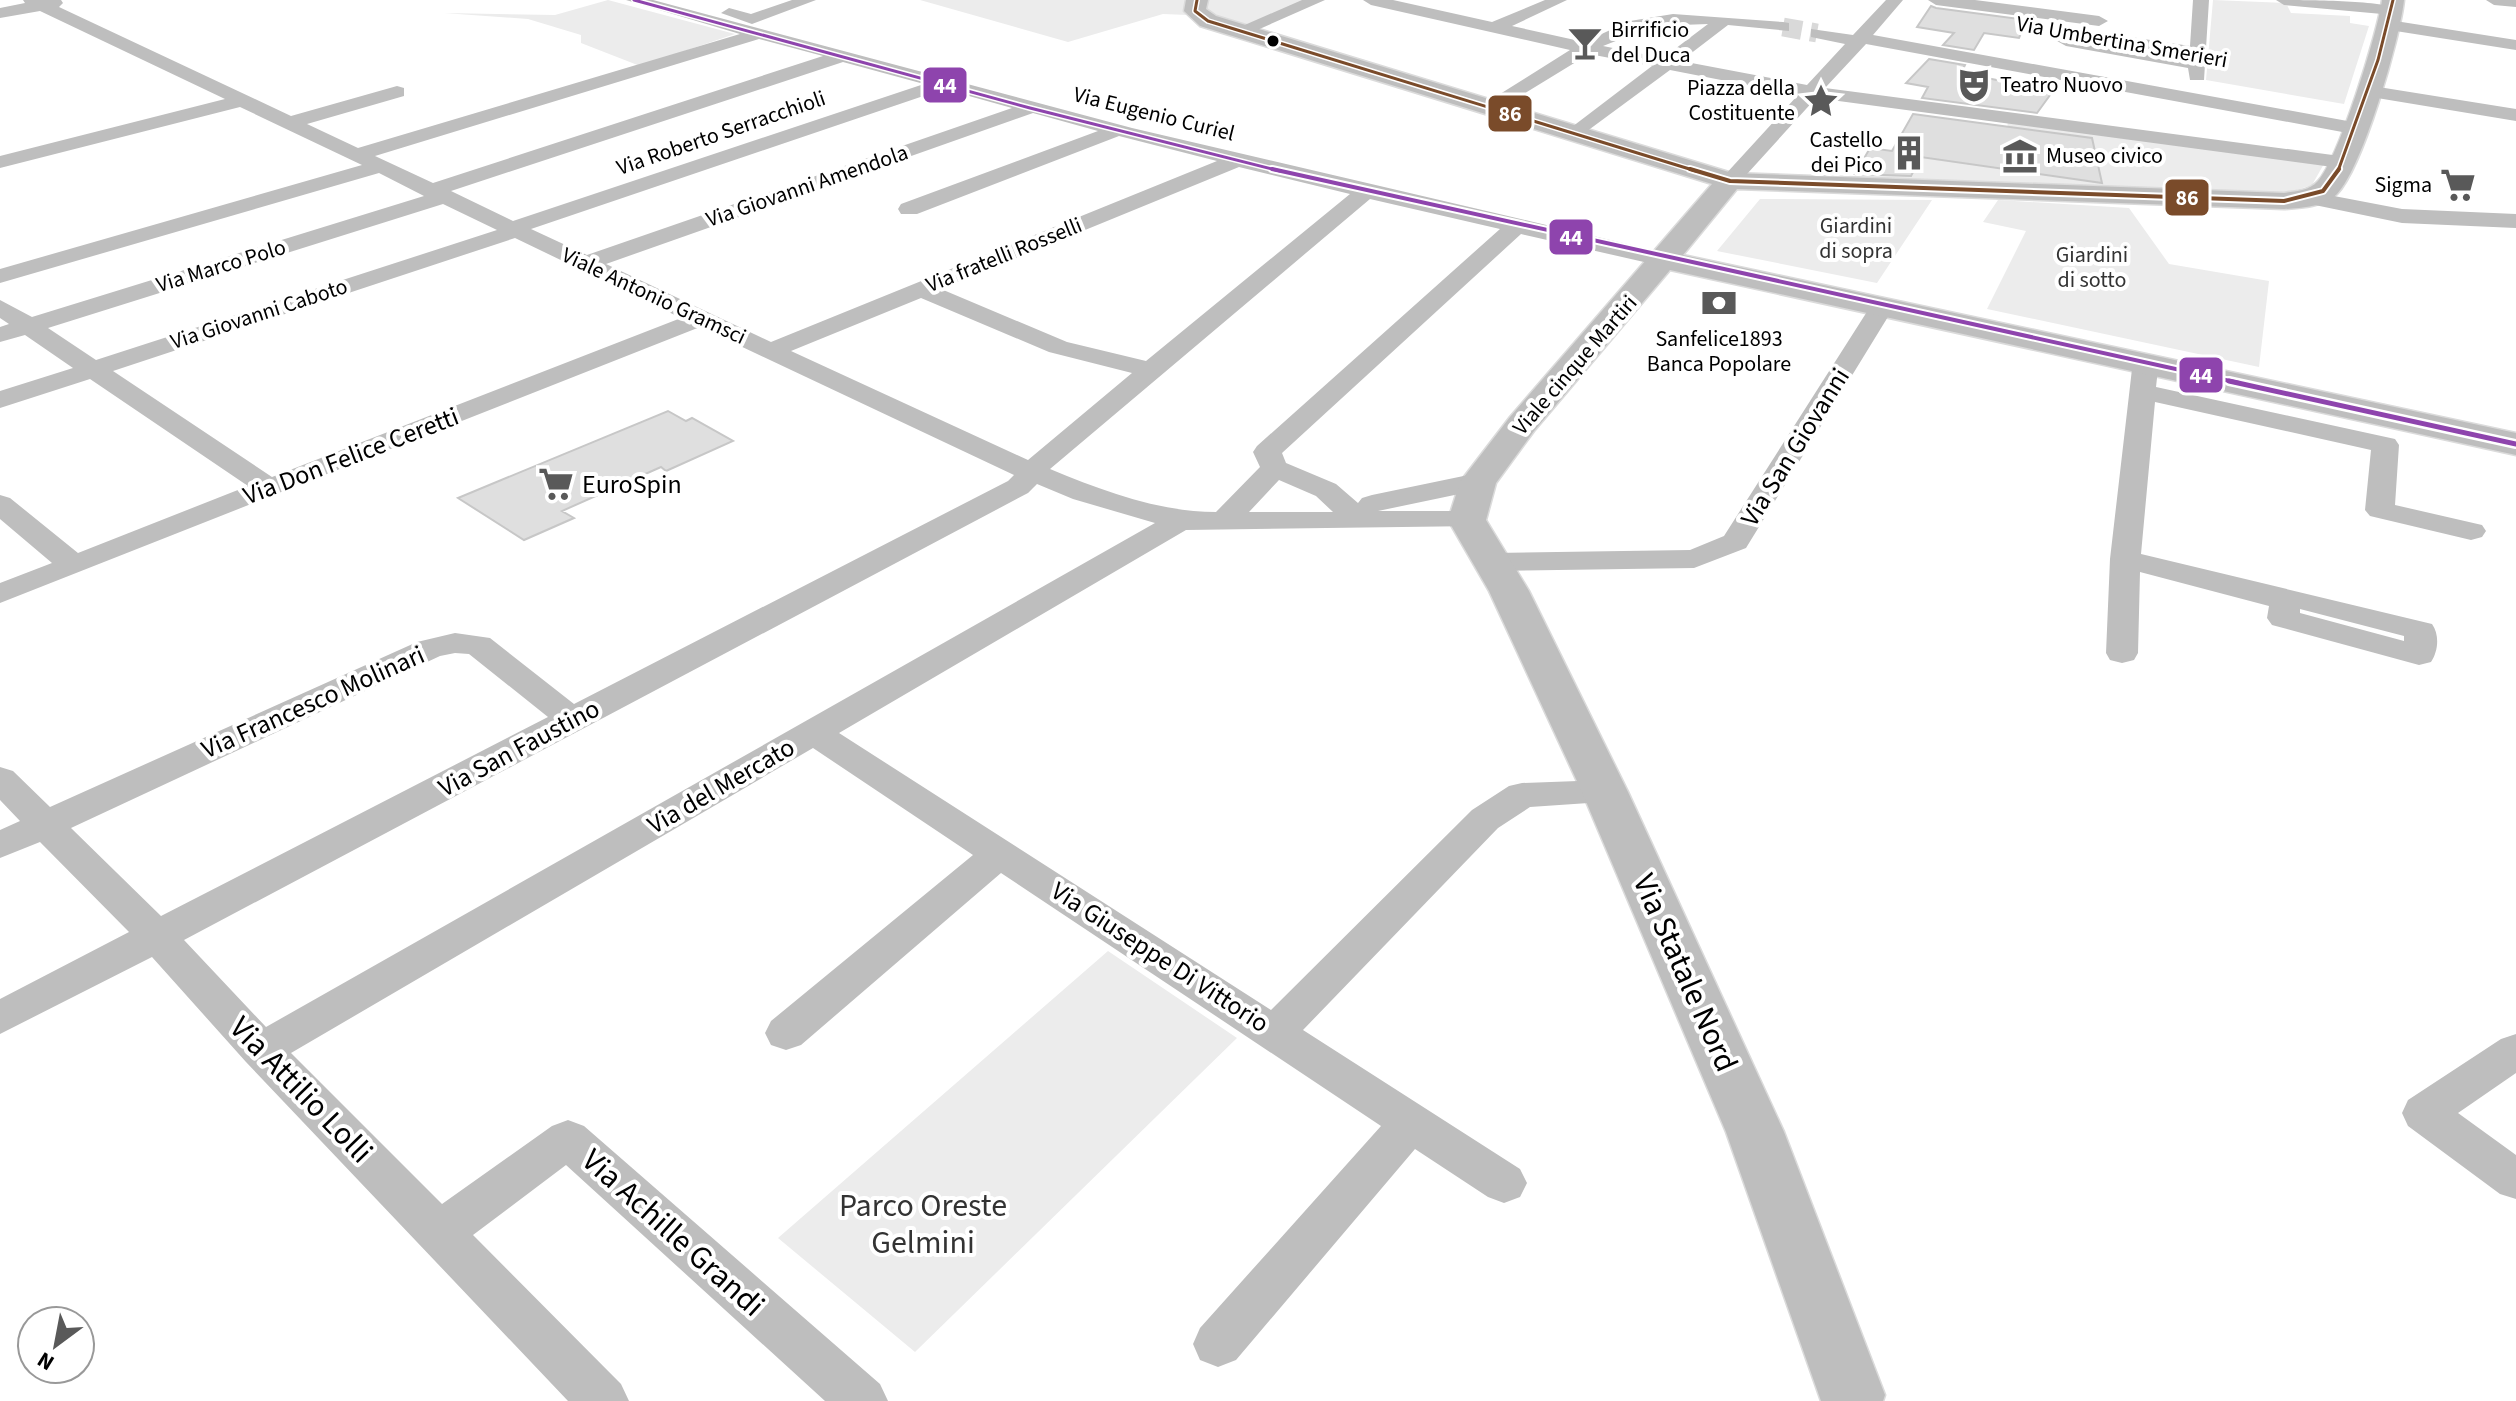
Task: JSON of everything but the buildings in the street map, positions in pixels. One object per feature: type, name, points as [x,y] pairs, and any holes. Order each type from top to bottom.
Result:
[{"type":"main road","points":[[1197,0],[1195,11],[1208,21],[1730,181],[2237,200],[2313,198],[2333,181],[2391,12]]},
{"type":"main road","name":"Viale cinque Martiri","points":[[1480,541],[1478,482],[1522,424],[1666,260],[1730,181]]},
{"type":"main road","points":[[1666,260],[1882,307],[2145,378],[2516,444]]},
{"type":"main road","name":"Via Statale Nord","points":[[1480,541],[1605,792],[1755,1132],[1855,1399]]},
{"type":"street","points":[[0,13],[37,3],[71,0]]},
{"type":"street","name":"Via Eugenio Curiel","points":[[634,0],[749,26],[842,56],[1030,108],[1366,192],[1666,260]]},
{"type":"street","points":[[679,0],[749,26]]},
{"type":"street","points":[[356,155],[749,26],[808,0]]},
{"type":"street","points":[[1240,31],[1317,0]]},
{"type":"street","points":[[1371,0],[1590,49],[1812,92],[2040,122],[2094,108]]},
{"type":"street","points":[[1493,28],[1559,0]]},
{"type":"street","points":[[1936,0],[2058,16],[2198,58],[2201,0]]},
{"type":"street","points":[[2284,0],[2391,12],[2516,45]]},
{"type":"street","points":[[2494,0],[2516,2]]},
{"type":"street","points":[[1730,181],[1865,34],[1888,2]]},
{"type":"street","name":"Viale Antonio Gramsci","points":[[37,3],[972,447],[1083,493],[1180,521],[1297,518],[1480,541]]},
{"type":"street","points":[[1491,108],[1636,25],[1677,18],[1783,27]]},
{"type":"street","points":[[1575,134],[1724,20]]},
{"type":"street","points":[[1817,33],[1865,34],[1912,47],[2233,96]]},
{"type":"street","name":"Via Umbertina Smerieri","points":[[1865,34],[2198,58],[2233,96],[2360,109],[2516,115]]},
{"type":"street","points":[[1912,47],[1901,58],[2061,96],[2094,108],[2340,162]]},
{"type":"street","name":"Via Marco Polo","points":[[0,335],[436,194],[842,56]]},
{"type":"street","name":"Via Roberto Serracchioli","points":[[516,229],[944,83]]},
{"type":"street","points":[[287,123],[397,92]]},
{"type":"street","points":[[2040,122],[2061,96]]},
{"type":"street","points":[[0,162],[240,101]]},
{"type":"street","name":"Via Giovanni Amendola","points":[[585,264],[1030,108]]},
{"type":"street","points":[[909,209],[1118,130]]},
{"type":"street","name":"Via fratelli Rosselli","points":[[770,351],[1237,160]]},
{"type":"street","points":[[0,276],[381,166]]},
{"type":"street","name":"Via San Faustino","points":[[0,1018],[1018,487],[1031,471],[1366,192]]},
{"type":"street","points":[[2313,198],[2402,216],[2516,221]]},
{"type":"street","points":[[1347,509],[1326,490],[1275,468],[1267,452],[1516,226]]},
{"type":"street","name":"Via Giovanni Caboto","points":[[0,400],[516,229]]},
{"type":"street","points":[[920,289],[1058,347],[1151,370]]},
{"type":"street","points":[[0,307],[270,488]]},
{"type":"street","name":"Via San Giovanni","points":[[1480,541],[1694,559],[1735,542],[1832,393],[1882,307]]},
{"type":"street","name":"Via Don Felice Ceretti","points":[[0,594],[702,318]]},
{"type":"street","points":[[2122,653],[2125,559],[2145,378],[2385,445],[2380,510],[2471,531]]},
{"type":"street","points":[[1226,519],[1275,468]]},
{"type":"street","name":"Viale Antonio Gramsci","points":[[1297,518],[1478,482]]},
{"type":"street","points":[[0,504],[74,565]]},
{"type":"street","name":"Via del Mercato","points":[[261,1050],[1180,521]]},
{"type":"street","points":[[2125,559],[2286,601]]},
{"type":"street","name":"Via Francesco Molinari","points":[[0,845],[429,649],[455,643],[478,645],[573,720]]},
{"type":"street","name":"Via Giuseppe Di Vittorio","points":[[814,733],[1504,1183]]},
{"type":"street","name":"Via Attilio Lolli","points":[[0,779],[42,825],[157,936],[261,1050],[603,1401]]},
{"type":"street","points":[[1275,1032],[1485,819],[1522,795],[1605,792]]},
{"type":"street","points":[[786,1033],[1000,853]]},
{"type":"street","points":[[2516,1051],[2424,1113],[2516,1180]]},
{"type":"street","points":[[1218,1344],[1411,1122]]},
{"type":"street","name":"Via Achille Grandi","points":[[439,1233],[568,1139],[862,1401]]},
{"type":"green space","points":[[608,0],[735,34],[640,66],[581,43],[581,35],[528,19],[444,13],[555,15]]},
{"type":"green space","points":[[920,0],[1195,0],[1188,15],[1163,14],[1068,42]]},
{"type":"green space","points":[[1199,0],[1309,0],[1240,31],[1208,21]]},
{"type":"green space","points":[[2213,0],[2286,3],[2291,13],[2350,16],[2350,23],[2369,26],[2344,104],[2206,80]]},
{"type":"green space","points":[[2008,118],[2325,162],[2312,185],[2275,197],[1849,186],[1870,148],[1892,151],[1910,120],[2007,133]]},
{"type":"green space","name":"Giardini di sopra","points":[[1760,199],[1932,200],[1877,283],[1717,251]]},
{"type":"green space","name":"Giardini di sotto","points":[[1998,200],[2129,208],[2169,264],[2269,281],[2259,367],[1987,309],[2026,231],[1983,222]]},
{"type":"green space","name":"Parco Oreste Gelmini","points":[[1108,951],[1237,1038],[915,1352],[778,1238]]},
{"type":"tunnel","points":[[1783,27],[1817,33]]},
{"type":"transit line","name":"44","points":[[634,0],[1030,108],[1366,192],[2516,444]]},
{"type":"transit line","name":"86","points":[[1197,0],[1195,11],[1208,21],[1730,181],[2284,201],[2317,195],[2333,181],[2368,90],[2393,0]]},
{"type":"place","name":"Birrificio del Duca","points":[[1585,43]]},
{"type":"place","name":"Teatro Nuovo","points":[[1974,85]]},
{"type":"place","name":"Piazza della Costituente","points":[[1821,101]]},
{"type":"place","name":"Castello dei Pico","points":[[1909,153]]},
{"type":"place","name":"Museo civico","points":[[2020,156]]},
{"type":"place","name":"Sigma","points":[[2458,185]]},
{"type":"place","name":"Sanfelice1893 Banca Popolare","points":[[1719,303]]},
{"type":"place","name":"EuroSpin","points":[[556,484]]}]
